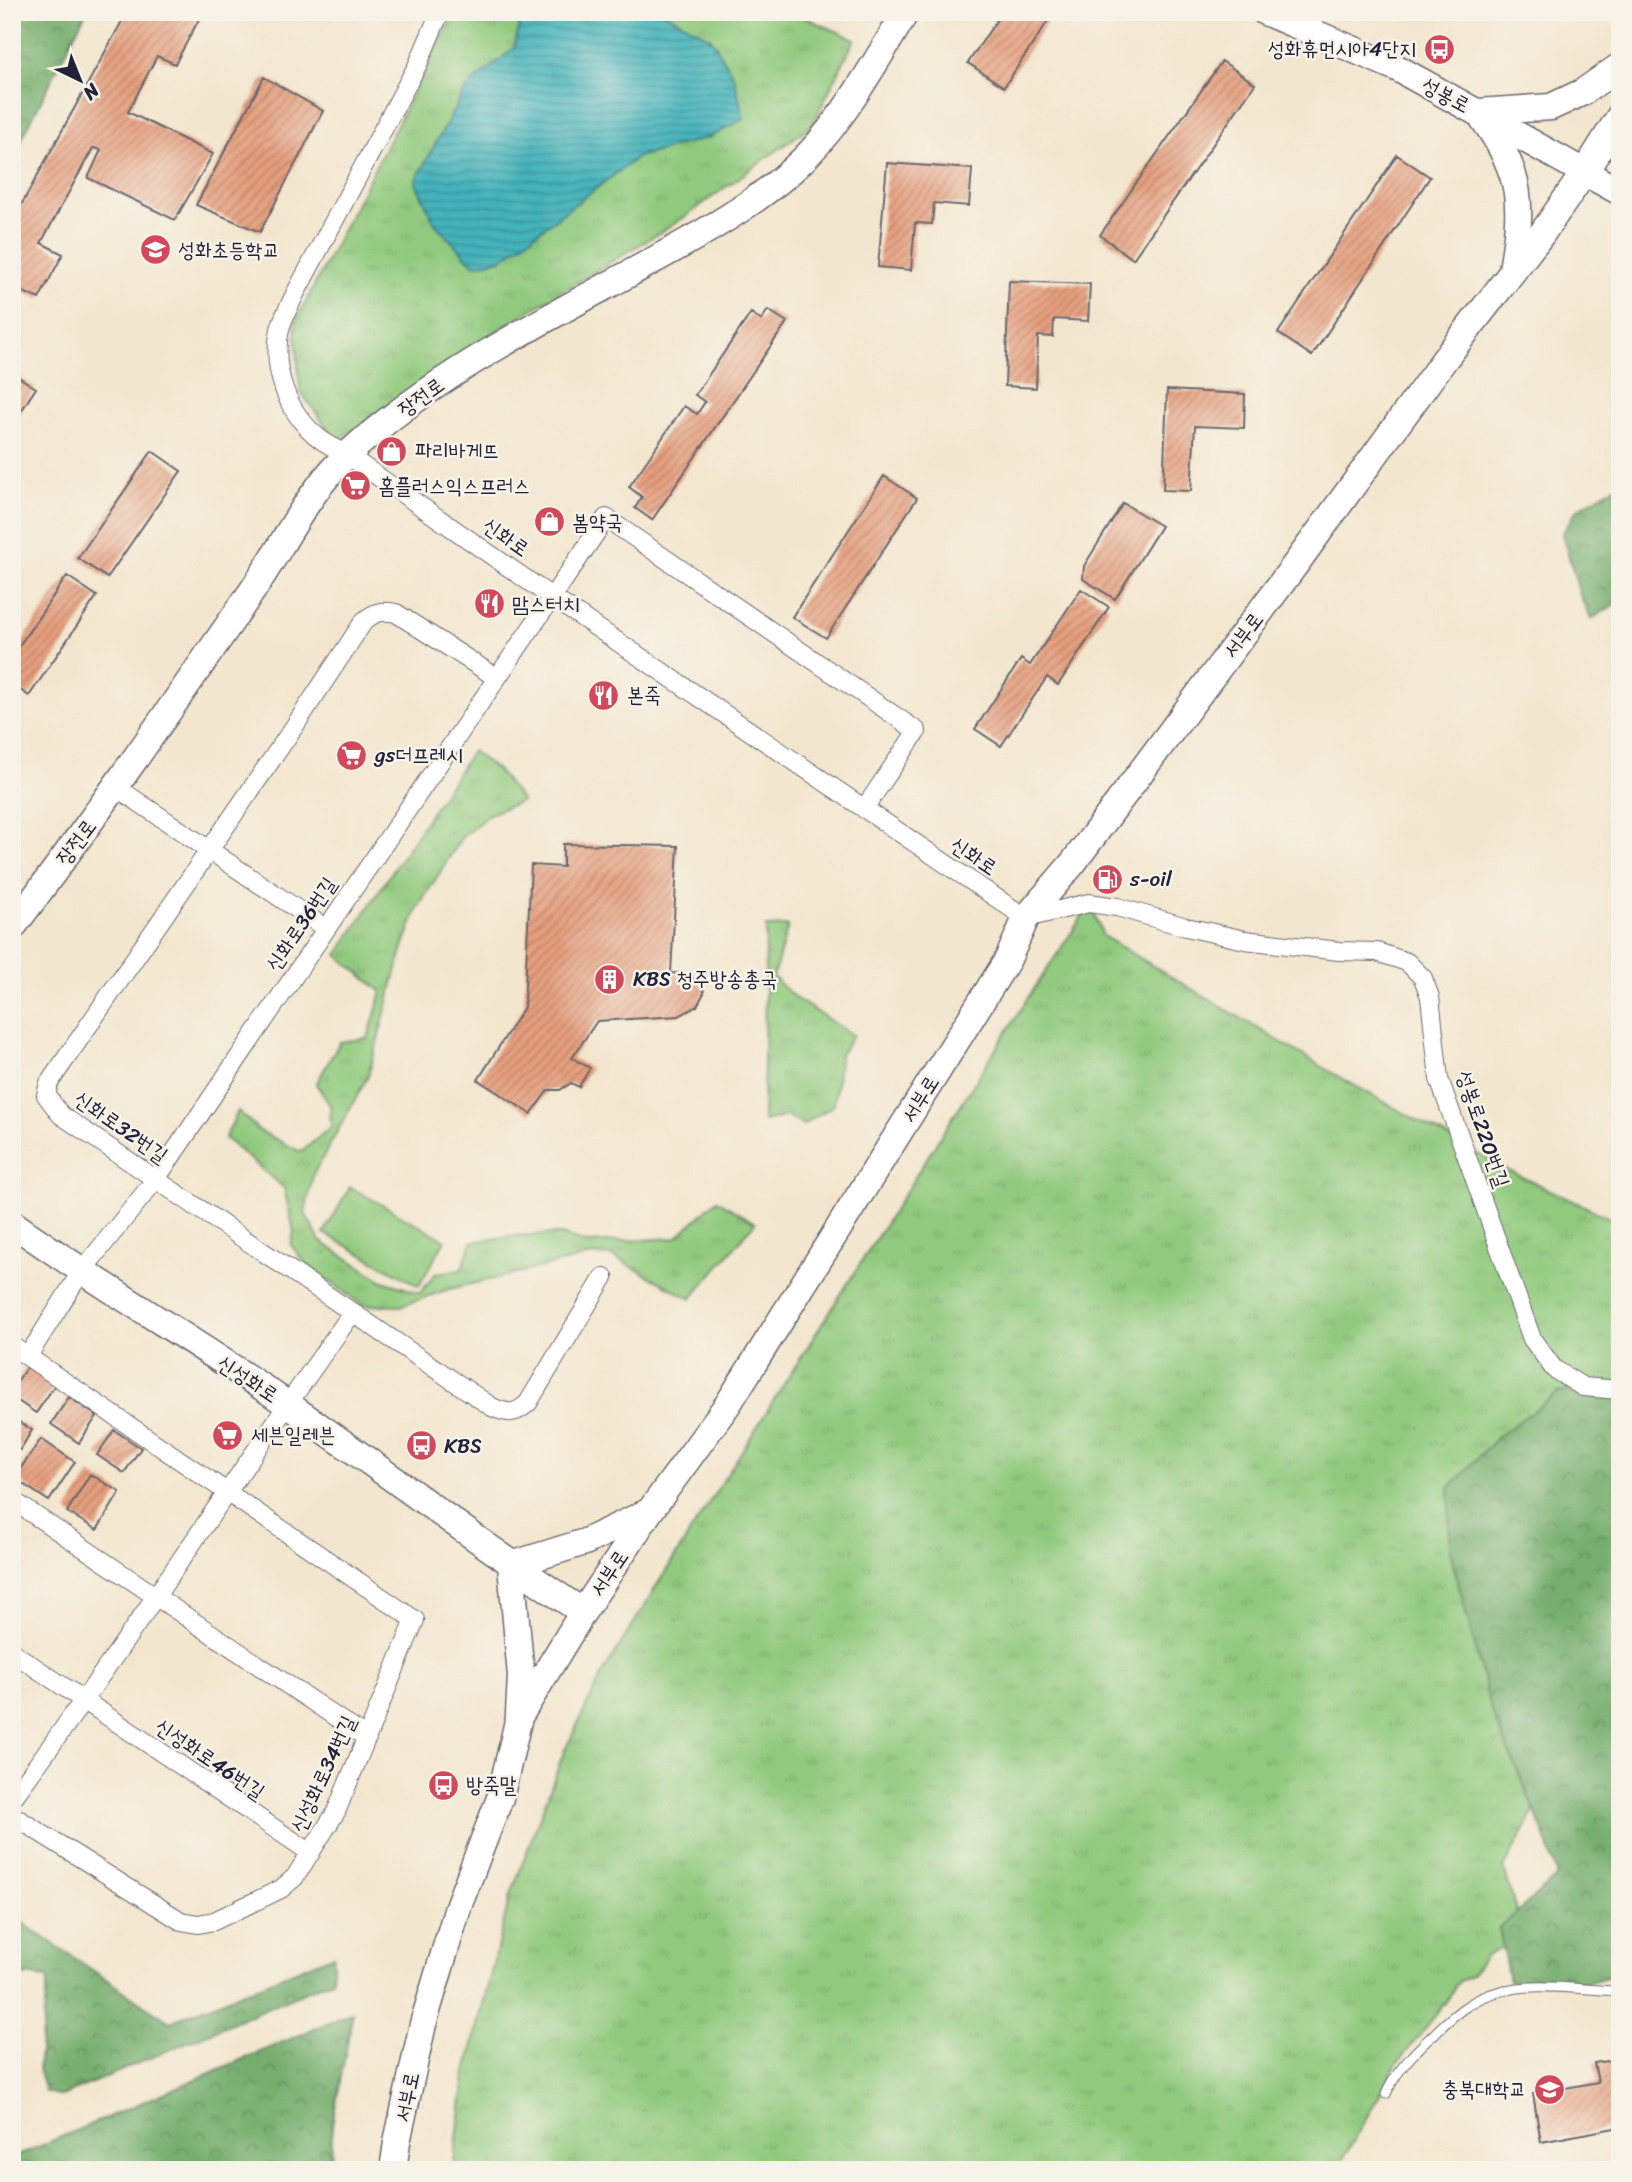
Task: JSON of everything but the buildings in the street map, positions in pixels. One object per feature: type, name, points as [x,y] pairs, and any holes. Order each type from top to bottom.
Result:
[{"type":"main road","name":"장전로","points":[[12,928],[116,787],[262,577],[307,502],[347,455],[426,390],[459,369],[503,342],[693,239],[747,206],[792,170],[826,136],[906,12]]},
{"type":"main road","name":"성봉로","points":[[1265,12],[1397,68],[1620,192]]},
{"type":"main road","points":[[1478,112],[1551,107],[1583,92],[1620,66]]},
{"type":"main road","points":[[1478,112],[1501,145],[1513,172],[1519,195],[1518,233],[1512,272]]},
{"type":"main road","name":"서부로","points":[[393,2170],[423,2024],[459,1904],[500,1798],[519,1717],[583,1612],[650,1511],[729,1404],[1008,959],[1027,918],[1073,863],[1444,360],[1512,272],[1584,173],[1620,116]]},
{"type":"main road","name":"신성화로","points":[[12,1223],[81,1272],[287,1404],[511,1565],[583,1612]]},
{"type":"main road","points":[[519,1717],[521,1676],[511,1565],[585,1542],[650,1511]]},
{"type":"street","name":"신화로","points":[[440,12],[418,64],[295,294],[280,329],[277,359],[282,384],[290,404],[319,438],[1027,918]]},
{"type":"street","name":"신화로36번길","points":[[17,1351],[156,1179],[606,518],[918,731],[864,809]]},
{"type":"street","name":"신화로32번길","points":[[497,678],[396,613],[374,613],[363,621],[50,1083],[46,1096],[61,1115],[492,1407],[507,1413],[518,1412],[528,1403],[604,1277]]},
{"type":"street","points":[[116,787],[326,928]]},
{"type":"street","name":"성봉로220번길","points":[[1027,918],[1089,903],[1117,907],[1186,927],[1245,940],[1339,951],[1377,951],[1407,962],[1423,978],[1430,997],[1439,1079],[1532,1339],[1554,1369],[1583,1387],[1620,1390]]},
{"type":"street","points":[[12,1799],[84,1702],[226,1491],[353,1312]]},
{"type":"street","points":[[17,1351],[226,1491]]},
{"type":"street","name":"신성화로34번길","points":[[12,1815],[181,1921],[198,1924],[214,1920],[281,1889],[295,1877],[311,1853],[335,1812],[415,1620],[226,1491]]},
{"type":"street","points":[[12,1500],[367,1738]]},
{"type":"street","name":"신성화로46번길","points":[[12,1653],[311,1853]]},
{"type":"lane","points":[[1387,2094],[1392,2081],[1423,2043],[1471,2003],[1503,1991],[1534,1986],[1620,1991]]},
{"type":"green space","points":[[12,12],[86,12],[12,158]]},
{"type":"green space","points":[[455,12],[792,12],[855,39],[812,125],[679,221],[500,329],[337,441],[300,391],[295,323]]},
{"type":"green space","points":[[1620,484],[1620,597],[1615,604],[1591,619],[1581,598],[1562,534],[1577,509]]},
{"type":"green space","points":[[472,751],[497,770],[522,801],[489,814],[462,837],[418,907],[402,950],[368,1076],[313,1175],[305,1213],[320,1241],[383,1281],[420,1293],[436,1273],[461,1270],[472,1242],[510,1236],[558,1234],[587,1243],[676,1238],[717,1200],[755,1223],[691,1299],[612,1256],[593,1255],[446,1290],[401,1306],[362,1305],[306,1264],[291,1245],[294,1231],[284,1188],[225,1138],[238,1111],[260,1131],[301,1152],[331,1127],[330,1105],[316,1084],[340,1042],[368,1038],[382,992],[337,955]]},
{"type":"green space","points":[[1092,907],[1103,936],[1346,1081],[1507,1170],[1620,1223],[1620,1647],[1504,1868],[1519,1921],[1505,1945],[1485,1957],[1471,1975],[1458,1982],[1446,2002],[1396,2065],[1337,2170],[453,2170],[465,2076],[510,1897],[564,1752],[602,1675],[1030,995],[1086,911]]},
{"type":"green space","points":[[788,926],[773,977],[795,998],[853,1035],[840,1055],[834,1105],[803,1125],[787,1116],[763,1121],[766,927]]},
{"type":"green space","points":[[350,1187],[445,1240],[419,1286],[324,1233]]},
{"type":"green space","points":[[1559,1392],[1620,1394],[1620,1974],[1585,1983],[1509,1981],[1499,1928],[1558,1876],[1541,1825],[1492,1713],[1450,1551],[1449,1488],[1498,1436]]},
{"type":"green space","points":[[12,1916],[170,2022],[334,1955],[332,1980],[62,2096],[45,2092],[38,2068],[48,1978],[12,1974]]},
{"type":"green space","points":[[353,2012],[332,2125],[331,2170],[12,2170],[12,2158]]},
{"type":"water","points":[[522,12],[663,12],[711,38],[734,77],[744,119],[710,137],[638,157],[502,259],[474,265],[435,224],[415,181],[466,88],[514,48]]},
{"type":"place","name":"성화휴먼시아4단지","points":[[1439,49]]},
{"type":"place","name":"성화초등학교","points":[[155,250]]},
{"type":"place","name":"파리바게뜨","points":[[392,451]]},
{"type":"place","name":"홈플러스익스프러스","points":[[355,486]]},
{"type":"place","name":"봄약국","points":[[549,522]]},
{"type":"place","name":"맘스터치","points":[[489,604]]},
{"type":"place","name":"본죽","points":[[604,695]]},
{"type":"place","name":"gs더프레시","points":[[352,755]]},
{"type":"place","name":"s-oil","points":[[1107,879]]},
{"type":"place","name":"KBS 청주방송총국","points":[[610,979]]},
{"type":"place","name":"세븐일레븐","points":[[228,1435]]},
{"type":"place","name":"KBS","points":[[421,1446]]},
{"type":"place","name":"방죽말","points":[[443,1785]]},
{"type":"place","name":"충북대학교","points":[[1549,2089]]}]
